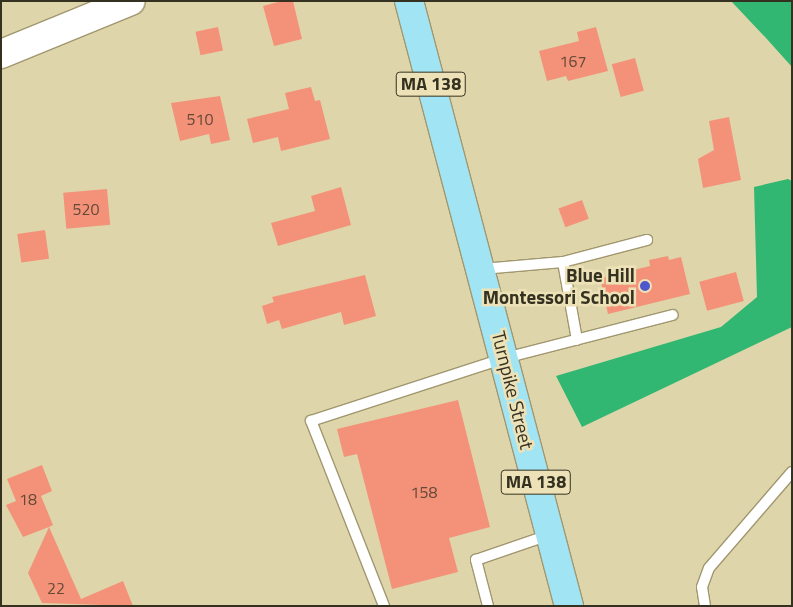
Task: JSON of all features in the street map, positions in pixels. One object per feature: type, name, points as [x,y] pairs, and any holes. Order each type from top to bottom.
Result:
[{"type":"main road","points":[[1,54],[131,1]]},
{"type":"main road","name":"Turnpike Street","points":[[409,1],[482,269],[569,606]]},
{"type":"lane","points":[[482,269],[563,262],[647,240]]},
{"type":"lane","points":[[563,262],[577,340]]},
{"type":"lane","points":[[384,606],[311,421],[505,358],[673,314]]},
{"type":"lane","points":[[705,606],[706,574],[731,542],[792,472]]},
{"type":"lane","points":[[488,606],[476,560],[550,534]]},
{"type":"green space","points":[[731,1],[792,1],[792,67],[766,38]]},
{"type":"green space","points":[[788,179],[792,181],[792,327],[582,427],[556,376],[721,327],[757,297],[754,187]]},
{"type":"building","points":[[282,1],[293,1],[302,39],[274,46],[263,6]]},
{"type":"building","points":[[218,27],[223,50],[200,55],[196,32]]},
{"type":"building","points":[[596,27],[608,71],[568,81],[566,76],[547,81],[539,51],[579,41],[577,32]]},
{"type":"building","points":[[635,58],[644,91],[621,97],[612,64]]},
{"type":"building","points":[[311,87],[315,101],[320,100],[330,139],[281,151],[278,137],[253,143],[247,119],[289,109],[285,93]]},
{"type":"building","points":[[220,96],[230,140],[211,144],[209,134],[180,141],[171,103]]},
{"type":"building","points":[[729,117],[741,180],[703,188],[698,159],[714,150],[709,121]]},
{"type":"building","points":[[341,187],[351,225],[278,246],[271,223],[315,211],[311,196]]},
{"type":"building","points":[[107,189],[110,225],[66,229],[63,193]]},
{"type":"building","points":[[582,200],[589,219],[565,227],[559,209]]},
{"type":"building","points":[[45,230],[49,259],[21,263],[17,234]]},
{"type":"building","name":"Blue Hill Montessori School","points":[[668,256],[669,260],[681,257],[690,294],[608,314],[600,278],[650,266],[649,260]]},
{"type":"building","points":[[736,272],[744,301],[707,311],[699,282]]},
{"type":"building","points":[[365,275],[376,316],[344,325],[341,312],[282,329],[279,320],[267,324],[262,306],[274,302],[272,297]]},
{"type":"building","points":[[458,400],[490,527],[449,538],[458,572],[392,589],[357,454],[344,457],[337,429]]},
{"type":"building","points":[[42,465],[52,491],[41,496],[53,525],[23,537],[6,505],[16,501],[7,479]]},
{"type":"building","points":[[49,527],[81,599],[123,581],[133,606],[42,603],[28,573]]},
{"type":"place","name":"Blue Hill Montessori School","points":[[645,286]]}]
